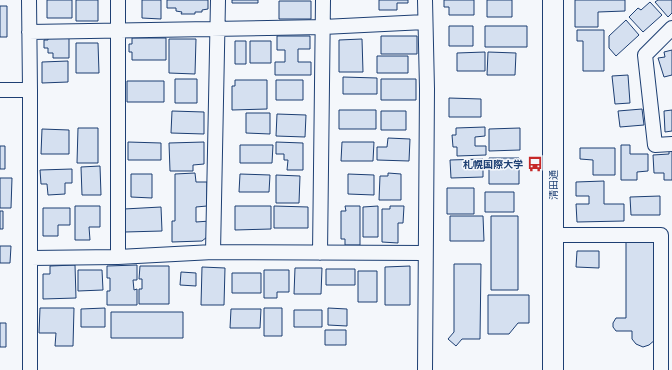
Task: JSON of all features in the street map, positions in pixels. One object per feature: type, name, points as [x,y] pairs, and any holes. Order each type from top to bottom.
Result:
[{"type":"street","points":[[29,0],[30,370]]},
{"type":"street","points":[[118,0],[118,257]]},
{"type":"street","points":[[213,252],[218,0]]},
{"type":"street","points":[[320,253],[323,0]]},
{"type":"street","points":[[425,0],[427,88],[425,370]]},
{"type":"street","name":"清田通","points":[[553,0],[553,370]]},
{"type":"street","points":[[30,32],[323,27],[425,22]]},
{"type":"street","points":[[672,28],[645,55],[655,145],[672,144]]},
{"type":"street","points":[[0,90],[30,90]]},
{"type":"street","points":[[553,235],[661,235],[661,370]]},
{"type":"street","points":[[30,258],[118,257],[213,252],[425,253]]},
{"type":"building","points":[[47,0],[72,0],[72,18],[47,18]]},
{"type":"building","points":[[76,0],[98,0],[98,21],[76,21]]},
{"type":"building","points":[[142,0],[161,0],[161,19],[142,18]]},
{"type":"building","points":[[167,0],[208,0],[208,9],[202,10],[202,12],[195,12],[195,14],[181,14],[182,12],[176,11],[176,8],[167,8]]},
{"type":"building","points":[[232,0],[258,0],[258,3],[232,3]]},
{"type":"building","points":[[379,0],[408,0],[408,3],[397,3],[397,10],[379,10]]},
{"type":"building","points":[[444,0],[474,0],[474,15],[449,15],[449,7],[444,7]]},
{"type":"building","points":[[487,0],[512,0],[512,17],[487,17]]},
{"type":"building","points":[[575,0],[625,0],[625,11],[598,12],[598,27],[575,27]]},
{"type":"building","points":[[658,0],[672,0],[672,13],[668,17],[655,2]]},
{"type":"building","points":[[279,1],[311,1],[311,19],[279,19]]},
{"type":"building","points":[[650,2],[662,15],[643,32],[629,17],[638,8],[641,10]]},
{"type":"building","points":[[0,6],[7,6],[7,37],[0,37]]},
{"type":"building","points":[[626,20],[639,35],[616,56],[609,48],[609,36]]},
{"type":"building","points":[[449,26],[473,26],[473,46],[449,46]]},
{"type":"building","points":[[485,26],[527,26],[527,47],[485,47]]},
{"type":"building","points":[[577,30],[604,30],[604,71],[583,71],[583,41],[577,41]]},
{"type":"building","points":[[277,36],[310,36],[310,49],[298,49],[298,62],[311,62],[311,75],[275,75],[275,62],[285,62],[285,50],[277,50]]},
{"type":"building","points":[[381,36],[417,36],[417,54],[381,54]]},
{"type":"building","points":[[69,37],[69,58],[53,58],[53,53],[48,53],[48,48],[44,48],[44,40],[48,40],[48,38]]},
{"type":"building","points":[[132,38],[166,38],[166,60],[132,60],[132,52],[129,52],[129,44],[132,44]]},
{"type":"building","points":[[169,39],[196,39],[195,74],[169,73]]},
{"type":"building","points":[[362,39],[363,72],[339,72],[339,40]]},
{"type":"building","points":[[235,41],[246,41],[246,64],[235,64]]},
{"type":"building","points":[[250,41],[271,41],[271,63],[250,63]]},
{"type":"building","points":[[76,43],[98,43],[99,73],[76,73]]},
{"type":"building","points":[[672,50],[672,75],[664,77],[658,58],[665,57],[664,52]]},
{"type":"building","points":[[485,52],[485,71],[457,71],[457,53]]},
{"type":"building","points":[[488,52],[516,53],[515,75],[487,75]]},
{"type":"building","points":[[377,56],[408,56],[408,73],[377,73]]},
{"type":"building","points":[[68,61],[68,82],[42,83],[42,62]]},
{"type":"building","points":[[628,75],[630,103],[615,104],[612,76]]},
{"type":"building","points":[[343,77],[377,78],[377,94],[343,94]]},
{"type":"building","points":[[175,79],[197,79],[197,103],[175,103]]},
{"type":"building","points":[[381,79],[416,79],[416,100],[381,100]]},
{"type":"building","points":[[235,80],[267,80],[267,109],[232,110],[232,86],[235,86]]},
{"type":"building","points":[[276,80],[303,80],[303,100],[276,100]]},
{"type":"building","points":[[127,81],[164,81],[164,102],[127,102]]},
{"type":"building","points":[[449,98],[481,99],[481,117],[449,117]]},
{"type":"building","points":[[642,109],[644,125],[620,127],[618,111]]},
{"type":"building","points":[[339,110],[376,110],[376,129],[339,129]]},
{"type":"building","points":[[672,110],[672,131],[665,132],[664,111]]},
{"type":"building","points":[[172,111],[204,112],[204,134],[171,133]]},
{"type":"building","points":[[381,111],[406,111],[406,130],[381,130]]},
{"type":"building","points":[[246,113],[270,113],[270,134],[246,133]]},
{"type":"building","points":[[277,114],[306,115],[305,137],[276,136]]},
{"type":"building","points":[[485,127],[485,136],[475,137],[475,146],[486,146],[486,155],[457,156],[457,147],[453,147],[452,135],[456,135],[456,128]]},
{"type":"building","points":[[78,128],[98,128],[98,163],[77,163]]},
{"type":"building","points":[[520,128],[520,150],[489,151],[489,129]]},
{"type":"building","points":[[42,129],[69,130],[69,154],[41,154]]},
{"type":"building","points":[[388,138],[410,139],[409,161],[377,160],[377,147],[387,147]]},
{"type":"building","points":[[128,142],[161,143],[161,160],[128,160]]},
{"type":"building","points":[[204,142],[204,164],[193,165],[193,171],[170,171],[169,143]]},
{"type":"building","points":[[276,142],[303,143],[303,170],[287,170],[288,160],[284,160],[284,154],[276,154]]},
{"type":"building","points":[[342,142],[374,142],[373,161],[341,161]]},
{"type":"building","points":[[240,145],[273,145],[272,163],[240,163]]},
{"type":"building","points":[[621,145],[630,145],[630,154],[648,154],[648,171],[637,172],[637,180],[621,180]]},
{"type":"building","points":[[0,146],[5,146],[5,169],[0,169]]},
{"type":"building","points":[[580,148],[615,148],[615,175],[593,175],[593,160],[580,159]]},
{"type":"building","points":[[669,150],[672,150],[672,180],[664,180],[664,173],[654,173],[653,155],[669,154]]},
{"type":"building","points":[[489,158],[519,158],[519,184],[489,184]]},
{"type":"building","points":[[483,159],[483,177],[451,178],[450,160]]},
{"type":"building","points":[[100,166],[101,195],[82,195],[81,167]]},
{"type":"building","points":[[72,169],[72,183],[65,183],[65,194],[48,195],[47,184],[41,184],[40,170]]},
{"type":"building","points":[[195,173],[196,182],[207,182],[207,206],[196,207],[196,222],[210,221],[207,237],[202,241],[172,242],[172,221],[175,221],[175,174]]},
{"type":"building","points":[[388,173],[401,174],[401,200],[379,200],[380,176],[388,176]]},
{"type":"building","points":[[131,174],[152,174],[152,198],[131,197]]},
{"type":"building","points":[[240,174],[270,175],[269,192],[239,192]]},
{"type":"building","points":[[348,174],[374,175],[374,195],[348,194]]},
{"type":"building","points":[[276,175],[300,176],[299,203],[276,203]]},
{"type":"building","points":[[0,178],[12,178],[11,208],[0,208]]},
{"type":"building","points":[[604,181],[604,204],[624,204],[624,221],[577,222],[576,204],[589,204],[589,196],[576,196],[576,182]]},
{"type":"building","points":[[447,188],[474,188],[474,214],[447,214]]},
{"type":"building","points":[[485,192],[514,192],[514,212],[485,212]]},
{"type":"building","points":[[660,196],[660,215],[631,215],[630,197]]},
{"type":"building","points":[[75,206],[100,206],[100,227],[89,227],[90,240],[75,240]]},
{"type":"building","points":[[235,206],[271,206],[271,229],[235,230]]},
{"type":"building","points":[[274,206],[308,207],[308,228],[274,228]]},
{"type":"building","points":[[345,206],[360,206],[360,245],[345,245],[345,239],[341,239],[341,211],[346,211]]},
{"type":"building","points":[[378,206],[378,237],[363,237],[363,207]]},
{"type":"building","points":[[390,206],[404,206],[403,223],[398,223],[398,243],[382,242],[382,209],[390,209]]},
{"type":"building","points":[[161,207],[162,231],[125,232],[124,209]]},
{"type":"building","points":[[43,208],[70,208],[70,225],[58,225],[58,236],[43,236]]},
{"type":"building","points":[[0,211],[3,211],[3,229],[0,229]]},
{"type":"building","points":[[450,216],[483,216],[484,241],[450,241]]},
{"type":"building","points":[[491,216],[518,216],[518,290],[491,290]]},
{"type":"building","points":[[655,238],[656,339],[649,345],[643,347],[636,344],[632,339],[632,331],[616,331],[613,327],[613,323],[616,318],[626,318],[626,239]]},
{"type":"building","points":[[0,246],[11,246],[10,263],[0,263]]},
{"type":"building","points":[[577,251],[599,251],[599,268],[576,267]]},
{"type":"building","points":[[454,264],[481,264],[480,339],[462,339],[456,346],[448,339],[454,332]]},
{"type":"building","points":[[75,265],[76,298],[43,299],[43,274],[50,274],[50,266]]},
{"type":"building","points":[[137,265],[137,280],[133,280],[134,290],[137,289],[137,305],[107,305],[107,291],[110,291],[110,278],[107,278],[107,266]]},
{"type":"building","points":[[140,266],[169,266],[169,304],[139,304],[139,289],[142,289],[142,279],[139,279]]},
{"type":"building","points":[[410,266],[410,305],[385,305],[385,267]]},
{"type":"building","points":[[202,267],[225,268],[224,305],[201,305]]},
{"type":"building","points":[[295,268],[322,268],[321,294],[294,294]]},
{"type":"building","points":[[326,269],[355,269],[355,285],[326,285]]},
{"type":"building","points":[[78,270],[102,270],[103,290],[78,291]]},
{"type":"building","points":[[264,270],[289,270],[289,292],[277,292],[277,298],[264,298]]},
{"type":"building","points":[[358,271],[377,271],[377,302],[358,302]]},
{"type":"building","points":[[181,272],[196,273],[196,286],[180,285]]},
{"type":"building","points":[[232,273],[261,273],[261,293],[232,293]]},
{"type":"building","points":[[488,295],[529,295],[529,323],[518,323],[509,334],[488,334]]},
{"type":"building","points":[[40,308],[74,308],[73,346],[55,346],[56,333],[39,333]]},
{"type":"building","points":[[105,308],[105,327],[81,327],[81,309]]},
{"type":"building","points":[[264,308],[282,308],[282,336],[264,336]]},
{"type":"building","points":[[328,308],[347,309],[347,326],[328,325]]},
{"type":"building","points":[[231,309],[261,309],[260,328],[230,328]]},
{"type":"building","points":[[294,310],[322,310],[322,327],[294,327]]},
{"type":"building","points":[[111,312],[183,312],[183,338],[111,338]]},
{"type":"building","points":[[0,323],[6,323],[6,347],[0,347]]},
{"type":"building","points":[[325,330],[346,330],[346,345],[325,345]]},
{"type":"place","name":"札幌国際大学","points":[[535,164]]}]
